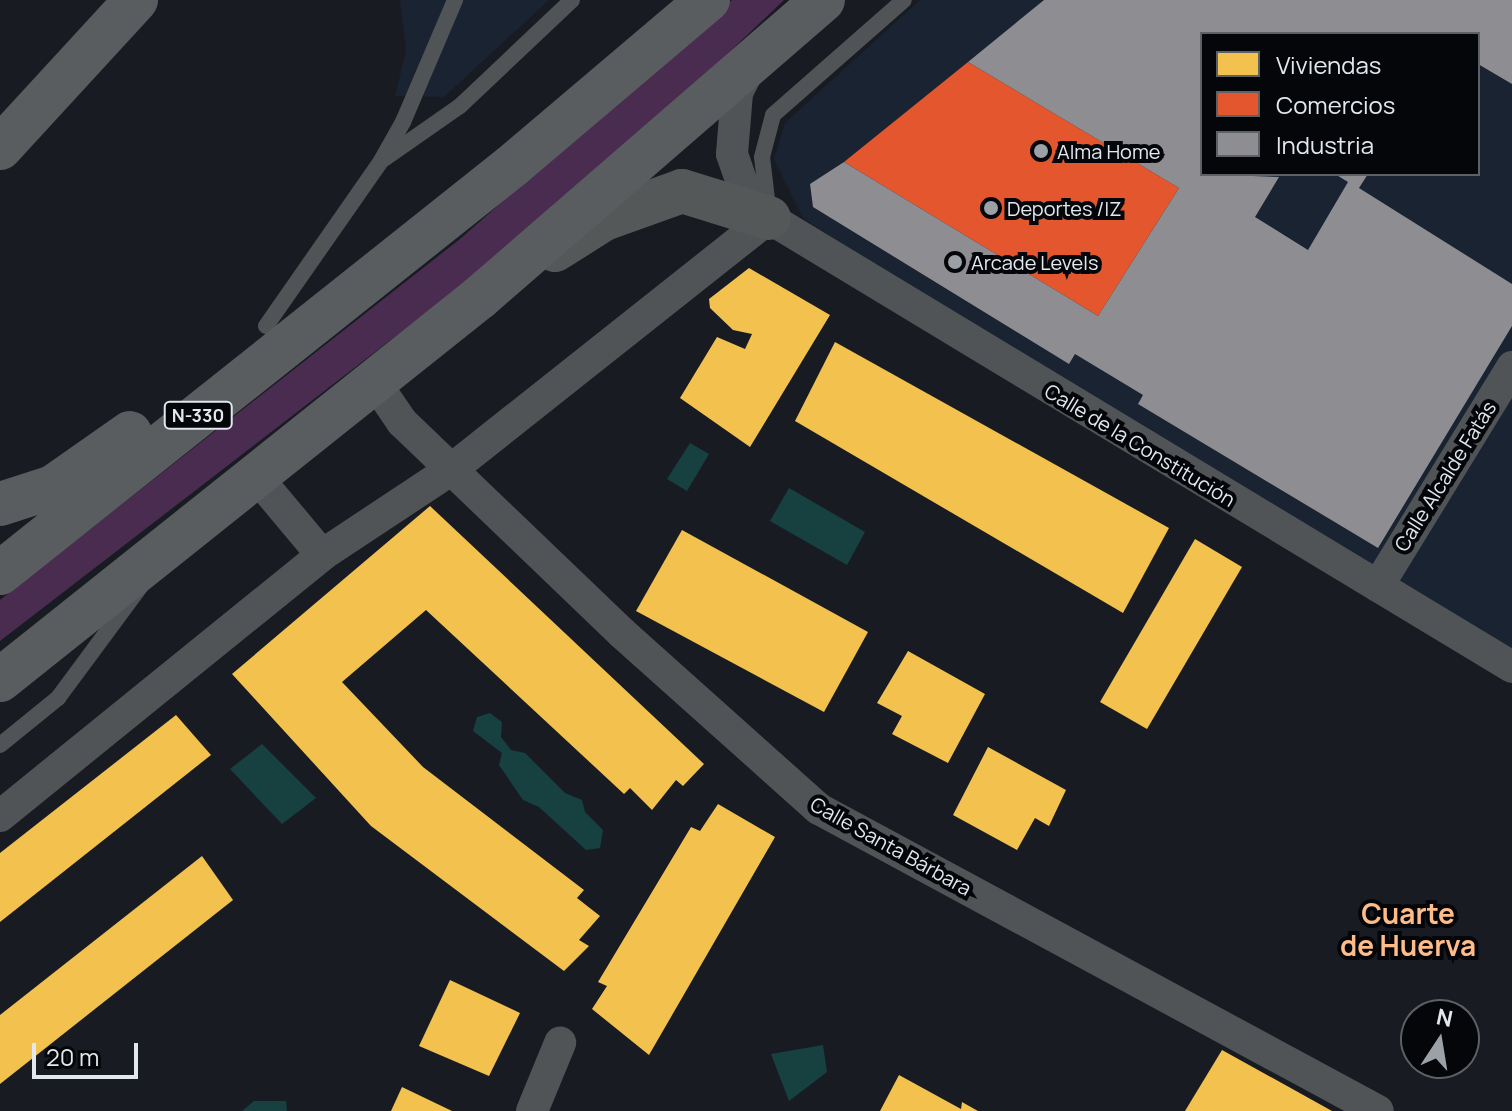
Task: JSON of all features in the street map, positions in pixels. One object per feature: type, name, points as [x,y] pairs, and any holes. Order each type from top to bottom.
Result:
[{"type":"highway","points":[[0,148],[136,0]]},
{"type":"highway","name":"N-330","points":[[0,573],[396,257],[708,0]]},
{"type":"highway","points":[[0,680],[479,298],[752,62],[822,6]]},
{"type":"highway","points":[[0,504],[53,487],[100,456],[326,279],[396,257]]},
{"type":"street","name":"Calle de la Constitución","points":[[752,62],[737,93],[732,154],[743,186],[769,218]]},
{"type":"street","name":"Calle de la Constitución","points":[[479,298],[604,219],[682,191],[769,218],[1512,667]]},
{"type":"street","points":[[0,816],[322,555],[452,469],[769,218]]},
{"type":"street","name":"Calle Alcalde Fatás","points":[[1378,586],[1512,367]]},
{"type":"street","name":"Calle Santa Bárbara","points":[[374,381],[402,422],[633,644],[819,809],[1378,1111]]},
{"type":"street","points":[[256,476],[322,555]]},
{"type":"street","points":[[532,1111],[560,1043]]},
{"type":"lane","points":[[266,326],[381,161],[403,122],[455,0]]},
{"type":"lane","points":[[381,161],[460,106],[572,0]]},
{"type":"lane","points":[[769,218],[762,157],[773,115],[904,0]]},
{"type":"lane","points":[[0,745],[58,698],[122,618],[164,549]]},
{"type":"shaded area","points":[[400,0],[549,0],[444,97],[395,96],[406,51]]},
{"type":"shaded area","points":[[732,0],[784,0],[580,194],[0,641],[0,600],[460,239]]},
{"type":"shaded area","points":[[920,0],[1512,0],[1512,667],[1173,466],[803,218],[774,159],[785,123]]},
{"type":"shaded area","points":[[690,443],[709,454],[687,491],[667,479]]},
{"type":"shaded area","points":[[789,488],[865,532],[847,565],[770,521]]},
{"type":"shaded area","points":[[490,713],[502,722],[501,737],[511,750],[525,753],[565,793],[582,800],[585,812],[603,830],[600,848],[586,850],[539,807],[523,800],[499,765],[502,753],[473,731],[477,717]]},
{"type":"shaded area","points":[[262,744],[316,798],[282,824],[230,769]]},
{"type":"shaded area","points":[[823,1045],[827,1072],[789,1101],[771,1054]]},
{"type":"shaded area","points":[[254,1101],[286,1101],[287,1111],[242,1111]]},
{"type":"building: Viviendas","points":[[749,268],[830,315],[750,447],[680,398],[717,337],[745,349],[752,334],[733,330],[710,308],[709,299]]},
{"type":"building: Viviendas","points":[[835,342],[1169,528],[1123,613],[795,421]]},
{"type":"building: Viviendas","points":[[430,506],[704,764],[683,786],[676,780],[652,810],[630,788],[624,794],[426,610],[342,682],[423,767],[584,890],[577,898],[600,916],[579,940],[589,946],[564,971],[371,826],[232,674]]},
{"type":"building: Viviendas","points":[[682,530],[868,632],[824,712],[636,611]]},
{"type":"building: Viviendas","points":[[1195,539],[1242,567],[1147,729],[1100,702]]},
{"type":"building: Viviendas","points":[[908,651],[985,694],[948,763],[892,734],[902,716],[877,703]]},
{"type":"building: Viviendas","points":[[176,715],[211,755],[0,922],[0,853]]},
{"type":"building: Viviendas","points":[[988,747],[1066,790],[1049,826],[1035,818],[1017,850],[953,815]]},
{"type":"building: Viviendas","points":[[718,804],[775,837],[649,1055],[592,1009],[607,986],[598,982],[691,827],[700,831]]},
{"type":"building: Viviendas","points":[[202,856],[233,900],[0,1084],[0,1015]]},
{"type":"building: Viviendas","points":[[450,980],[520,1013],[489,1076],[419,1046]]},
{"type":"building: Viviendas","points":[[1222,1050],[1332,1111],[1185,1111]]},
{"type":"building: Viviendas","points":[[899,1075],[961,1109],[962,1102],[978,1111],[880,1111]]},
{"type":"building: Viviendas","points":[[402,1087],[452,1111],[391,1111]]},
{"type":"building: Comercios","points":[[968,62],[1179,188],[1098,316],[844,162]]},
{"type":"building: Industria","points":[[1044,0],[1512,0],[1512,84],[1480,65],[1480,32],[1200,32],[1200,176],[1279,177],[1255,217],[1308,250],[1348,182],[1338,176],[1367,176],[1359,188],[1512,284],[1512,326],[1378,548],[1138,404],[1143,395],[1075,354],[1069,364],[813,207],[810,184],[844,162],[1098,316],[1179,188],[968,62]]},
{"type":"place","name":"Alma Home","points":[[1041,151]]},
{"type":"place","name":"Deportes /|Z","points":[[991,208]]},
{"type":"place","name":"Arcade Levels","points":[[955,262]]},
{"type":"district","name":"Cuarte de Huerva","points":[[1408,929]]}]
